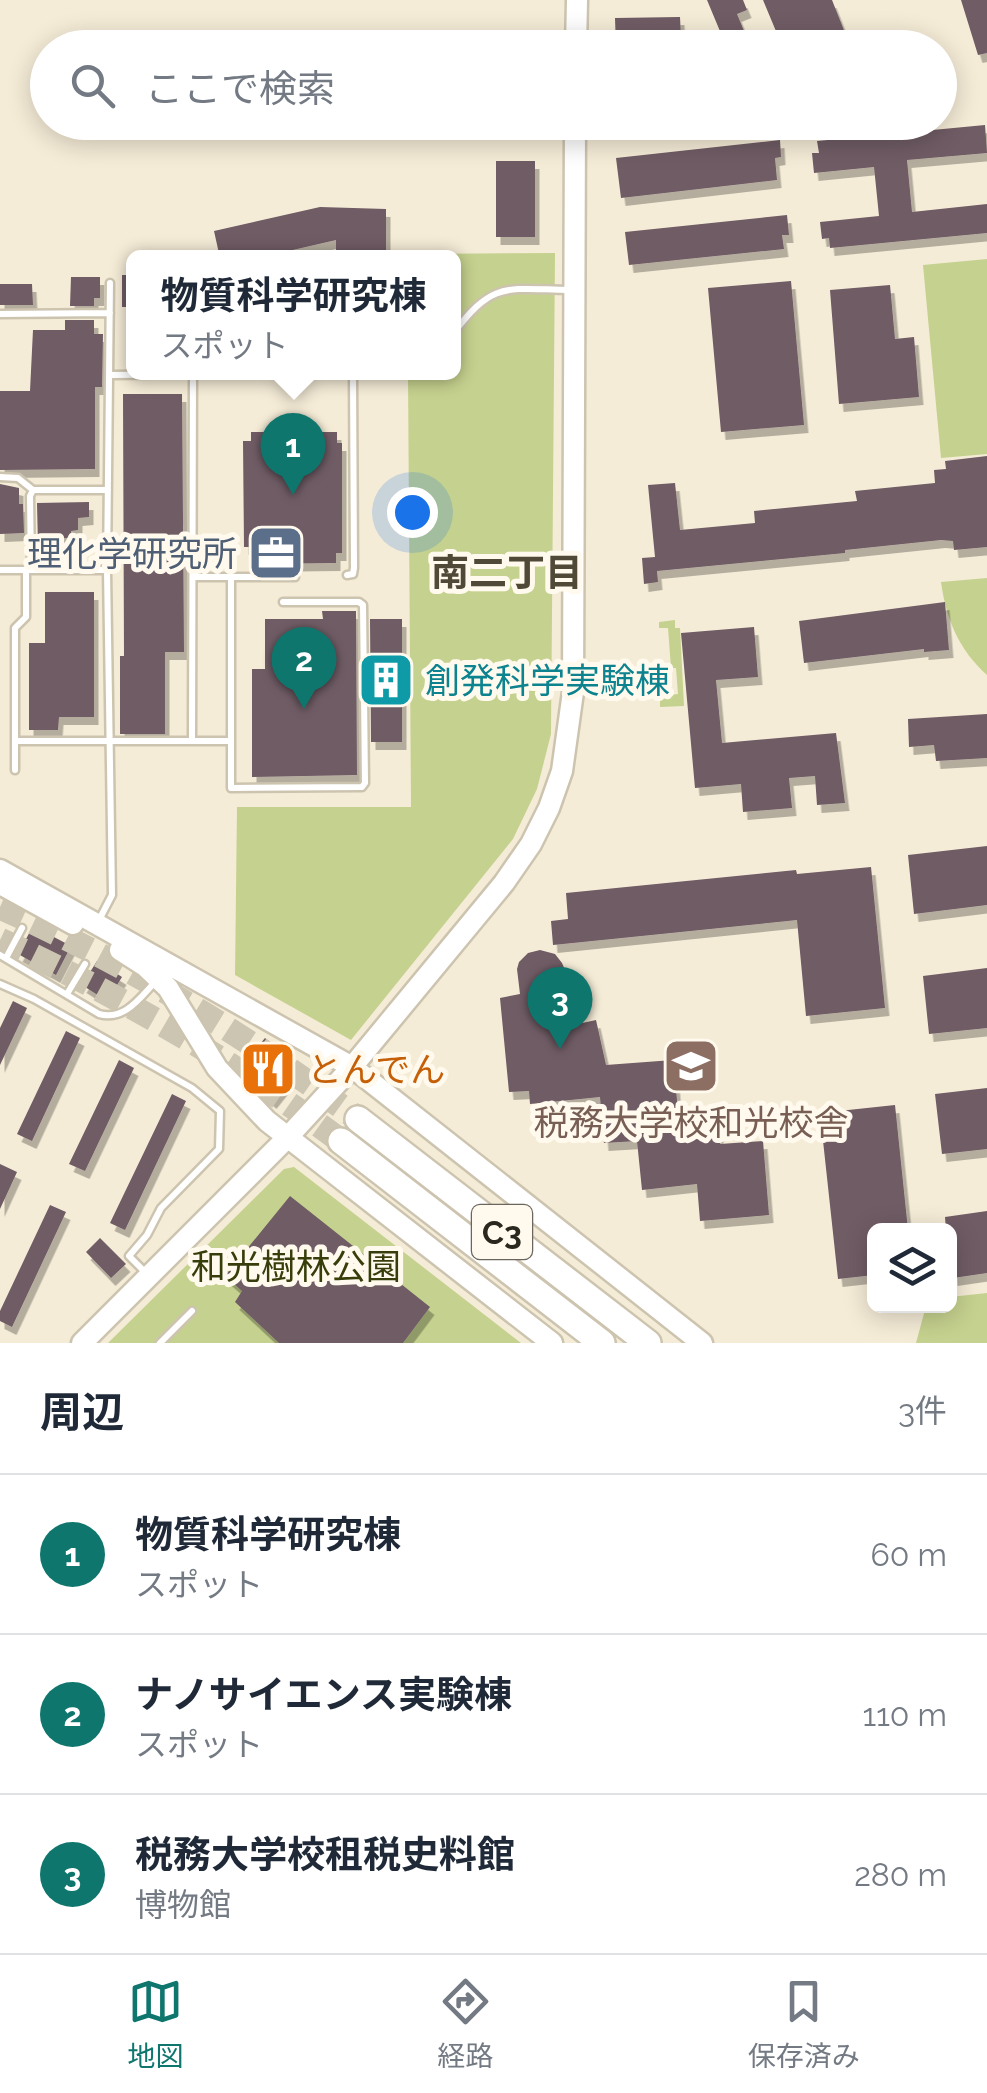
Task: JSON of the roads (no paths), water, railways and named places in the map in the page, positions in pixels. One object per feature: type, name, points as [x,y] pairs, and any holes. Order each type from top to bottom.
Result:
[{"type":"highway","name":"C3","points":[[358,1119],[648,1343]]},
{"type":"highway","name":"C3","points":[[341,1141],[602,1343]]},
{"type":"street","points":[[577,30],[579,1]]},
{"type":"street","points":[[82,1343],[287,1138],[352,1067],[504,883],[531,844],[549,808],[562,771],[574,692],[575,140]]},
{"type":"street","points":[[0,870],[352,1067],[702,1343]]},
{"type":"street","points":[[0,884],[129,955],[159,977],[230,1085],[287,1138],[552,1343]]},
{"type":"lane","points":[[98,923],[112,895],[110,283]]},
{"type":"lane","points":[[461,323],[475,305],[500,291],[575,290]]},
{"type":"lane","points":[[0,314],[110,313]]},
{"type":"lane","points":[[109,375],[126,375]]},
{"type":"lane","points":[[192,741],[193,380]]},
{"type":"lane","points":[[347,575],[353,574],[354,568],[353,380]]},
{"type":"lane","points":[[0,477],[18,478],[33,490],[108,490]]},
{"type":"lane","points":[[15,770],[15,628],[26,616],[33,490]]},
{"type":"lane","points":[[0,570],[108,570]]},
{"type":"lane","points":[[230,576],[232,788],[357,788],[365,784],[363,605],[283,602]]},
{"type":"lane","points":[[192,577],[294,577]]},
{"type":"lane","points":[[15,741],[230,741]]},
{"type":"lane","points":[[22,928],[3,956],[99,1014],[117,1017],[159,977]]},
{"type":"lane","points":[[67,994],[86,964]]},
{"type":"lane","points":[[0,984],[192,1088],[218,1108],[219,1148],[161,1208],[147,1235],[128,1256],[148,1276]]},
{"type":"lane","points":[[160,1343],[192,1311]]},
{"type":"tunnel","points":[[0,907],[95,952],[185,1003],[273,1058],[358,1119]]},
{"type":"tunnel","points":[[0,940],[176,1032],[341,1141]]},
{"type":"place","name":"物質科学研究棟","points":[[293,495]]},
{"type":"place","name":"理化学研究所","points":[[276,553]]},
{"type":"place","name":"創発科学実験棟","points":[[386,680]]},
{"type":"place","name":"ナノサイエンス実験棟","points":[[304,709]]},
{"type":"place","name":"税務大学校租税史料館","points":[[560,1049]]},
{"type":"place","name":"税務大学校和光校舎","points":[[691,1066]]},
{"type":"place","name":"とんでん","points":[[268,1069]]},
{"type":"district","name":"南二丁目","points":[[507,572]]},
{"type":"park label","name":"和光樹林公園","points":[[296,1266]]}]
